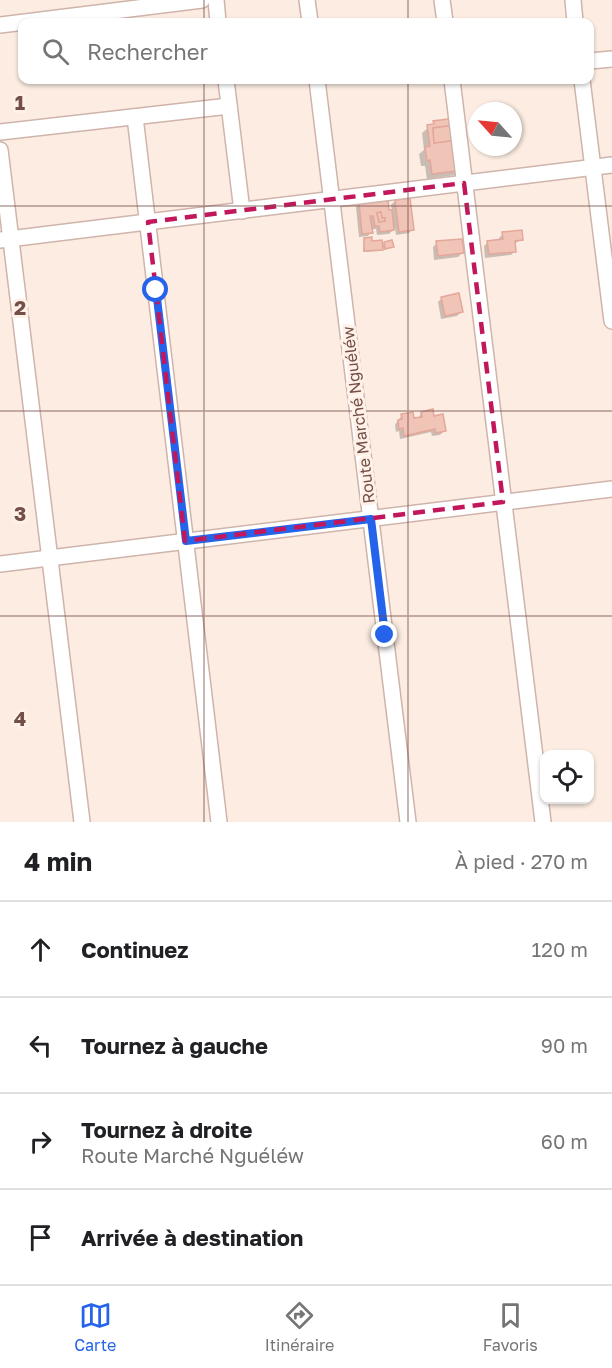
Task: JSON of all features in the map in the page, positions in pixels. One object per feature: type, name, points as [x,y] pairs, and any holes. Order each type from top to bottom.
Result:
[{"type":"street","points":[[57,18],[202,0]]},
{"type":"street","points":[[216,0],[218,18]]},
{"type":"street","points":[[308,0],[310,18]]},
{"type":"street","points":[[442,0],[444,18]]},
{"type":"street","points":[[573,0],[575,18]]},
{"type":"street","points":[[0,25],[18,23]]},
{"type":"street","points":[[594,61],[612,59]]},
{"type":"street","points":[[226,84],[242,211]]},
{"type":"street","name":"Route Marché Nguéléw","points":[[318,84],[408,822]]},
{"type":"street","points":[[452,84],[543,822]]},
{"type":"street","points":[[583,84],[612,321]]},
{"type":"street","points":[[0,132],[229,106]]},
{"type":"street","points":[[135,117],[219,822]]},
{"type":"street","points":[[0,150],[6,239],[82,822]]},
{"type":"street","points":[[6,239],[612,165]]},
{"type":"street","points":[[0,564],[612,489]]},
{"type":"highlighted area","points":[[464,183],[503,502],[185,541],[148,222]]},
{"type":"building","points":[[456,118],[463,170],[432,174],[425,147],[430,146],[427,125],[434,124],[433,121]],"holes":[[[455,125],[457,140],[434,143],[433,128]]]},
{"type":"building","points":[[455,125],[457,140],[434,143],[433,128]]},
{"type":"building","points":[[410,198],[414,230],[399,232],[395,200]]},
{"type":"building","points":[[388,200],[389,210],[392,210],[394,230],[380,232],[379,226],[375,226],[373,216],[370,216],[373,233],[362,234],[359,202]],"holes":[[[381,212],[382,218],[385,218],[385,221],[379,222],[377,213]]]},
{"type":"building","points":[[381,212],[385,221],[379,222],[377,213]]},
{"type":"building","points":[[522,230],[523,240],[515,241],[516,252],[489,254],[487,241],[503,239],[502,232]]},
{"type":"building","points":[[372,237],[372,241],[382,240],[383,250],[364,251],[364,238]]},
{"type":"building","points":[[462,239],[464,253],[438,256],[436,241]]},
{"type":"building","points":[[392,240],[394,247],[385,249],[384,242]]},
{"type":"building","points":[[459,293],[463,312],[445,316],[441,297]]},
{"type":"building","points":[[433,409],[434,416],[443,414],[446,431],[436,433],[435,429],[404,436],[403,428],[399,429],[398,420],[402,419],[401,414],[413,412],[414,418],[422,417],[421,412]]},
{"type":"route","points":[[156,290],[186,541],[371,519],[385,635]]}]
